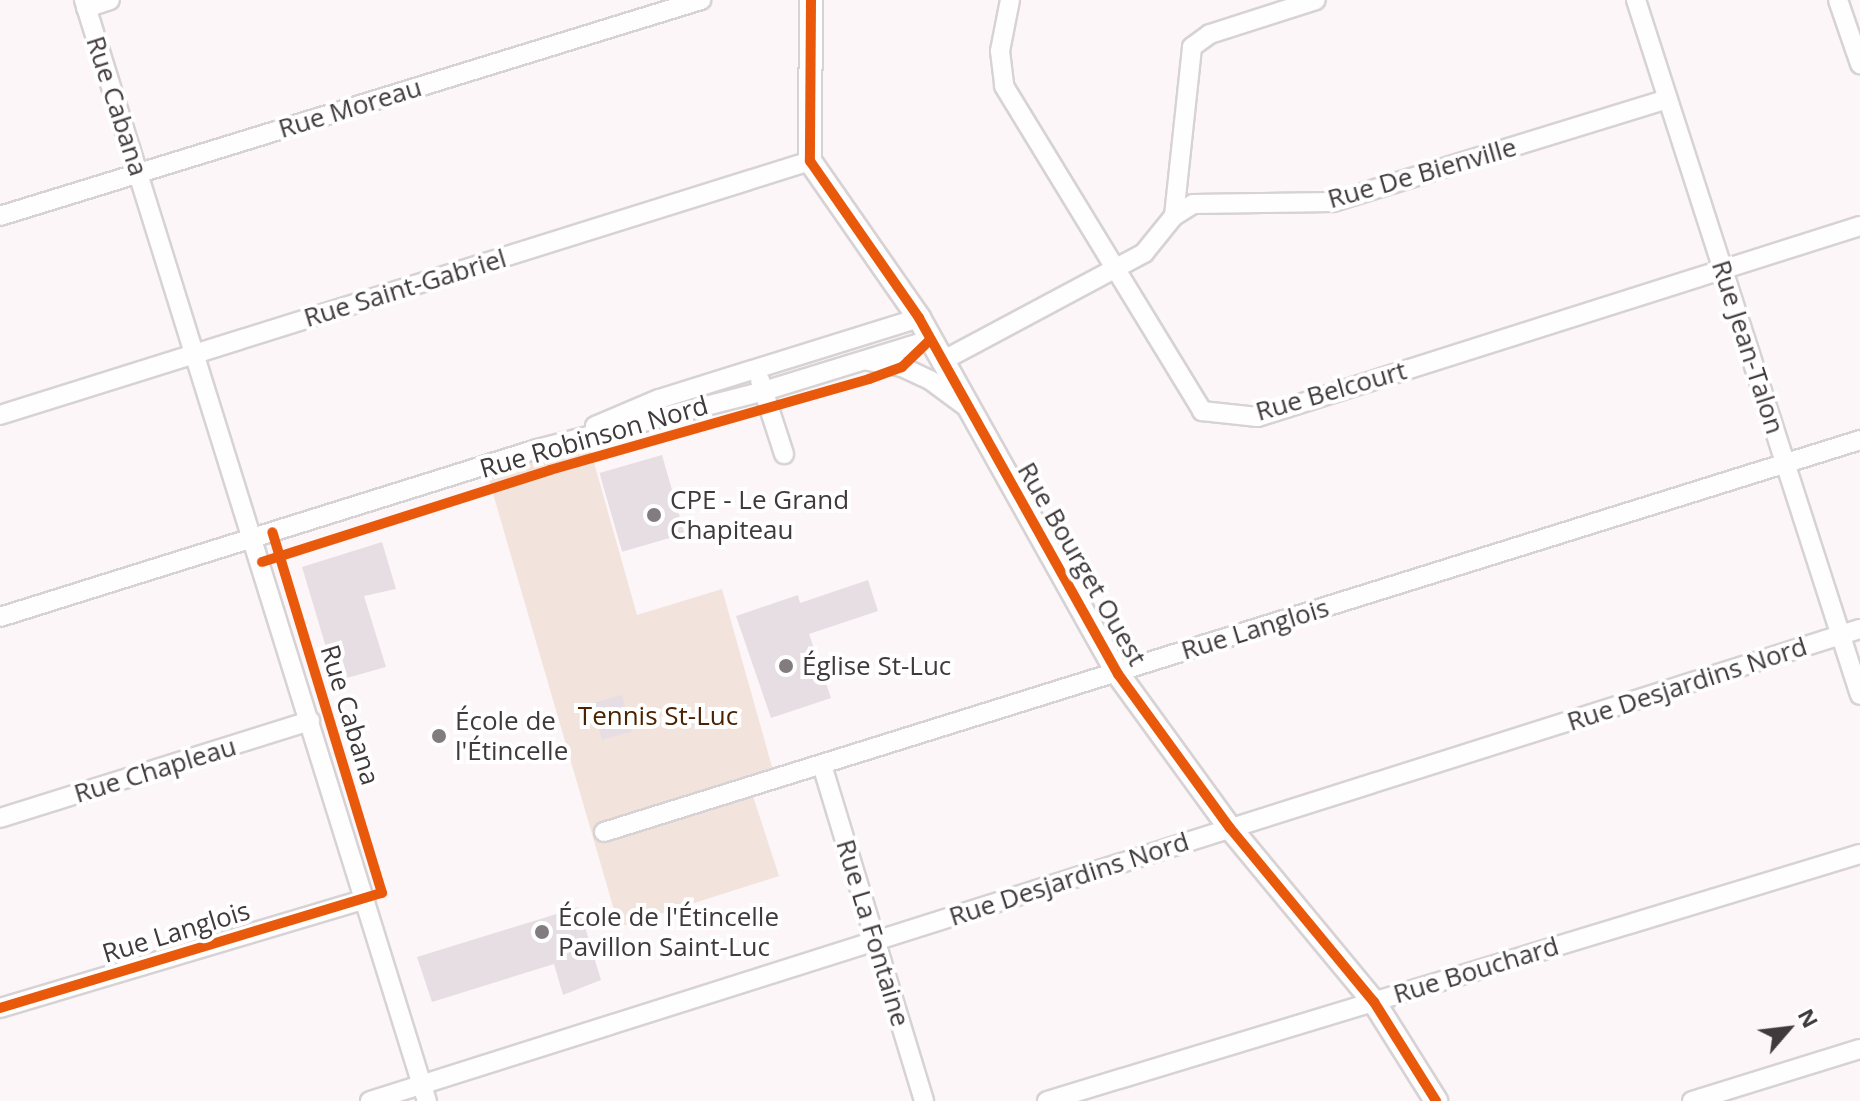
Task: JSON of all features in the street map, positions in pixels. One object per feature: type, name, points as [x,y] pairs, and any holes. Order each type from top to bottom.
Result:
[{"type":"street","points":[[85,4],[110,0]]},
{"type":"street","name":"Rue Moreau","points":[[0,216],[701,0]]},
{"type":"street","points":[[810,161],[811,0]]},
{"type":"street","name":"Rue Belcourt","points":[[1010,0],[1000,51],[1004,86],[1202,411],[1224,417],[1258,417],[1860,226]]},
{"type":"street","points":[[942,361],[1144,253],[1174,216],[1192,47],[1210,34],[1316,0]]},
{"type":"street","name":"Rue Jean-Talon","points":[[1636,0],[1860,695]]},
{"type":"street","points":[[1838,0],[1855,36],[1860,64]]},
{"type":"street","name":"Rue Cabana","points":[[85,4],[255,538],[424,1092]]},
{"type":"street","name":"Rue De Bienville","points":[[1174,216],[1193,204],[1333,202],[1668,99]]},
{"type":"street","name":"Rue Bourget Ouest","points":[[810,161],[919,318],[1118,674],[1230,828],[1374,1002],[1436,1101]]},
{"type":"street","name":"Rue Saint-Gabriel","points":[[0,415],[810,161]]},
{"type":"street","name":"Rue Robinson Nord","points":[[537,449],[659,399],[919,318]]},
{"type":"street","name":"Rue Robinson Nord","points":[[0,617],[537,449],[764,391],[930,340]]},
{"type":"street","points":[[865,360],[902,367],[930,380],[968,408]]},
{"type":"street","points":[[757,370],[784,454]]},
{"type":"street","name":"Rue Langlois","points":[[604,832],[1860,440]]},
{"type":"street","name":"Rue Desjardins Nord","points":[[370,1101],[424,1092],[876,941],[1860,629]]},
{"type":"street","name":"Rue Chapleau","points":[[0,818],[310,721]]},
{"type":"street","name":"Rue La Fontaine","points":[[822,765],[924,1101]]},
{"type":"street","name":"Rue Bouchard","points":[[1047,1101],[1860,854]]},
{"type":"street","name":"Rue Langlois","points":[[0,1008],[365,899]]},
{"type":"street","points":[[1692,1101],[1860,1049]]},
{"type":"green space","name":"Tennis St-Luc","points":[[588,441],[637,615],[722,589],[776,781],[751,790],[779,876],[619,927],[487,473]]},
{"type":"building","points":[[662,455],[685,534],[622,552],[600,473]]},
{"type":"building","points":[[382,542],[396,589],[364,596],[386,667],[336,681],[302,567]]},
{"type":"building","name":"Église St-Luc","points":[[868,580],[878,611],[809,634],[831,698],[771,718],[736,616],[798,595],[800,603]]},
{"type":"building","points":[[622,695],[632,732],[602,740],[592,703]]},
{"type":"building","name":"École de l'Étincelle Pavillon Saint-Luc","points":[[579,907],[601,980],[563,995],[554,964],[432,1002],[417,957]]},
{"type":"cycle path","points":[[811,0],[810,161],[919,318],[1118,674],[1230,828],[1374,1002],[1436,1101]]},
{"type":"cycle path","points":[[262,562],[550,470],[869,379],[902,367],[930,340]]},
{"type":"cycle path","points":[[0,1008],[382,893],[272,532]]},
{"type":"place","name":"CPE - Le Grand Chapiteau","points":[[654,515]]},
{"type":"place","name":"Église St-Luc","points":[[786,666]]},
{"type":"place","name":"École de l'Étincelle","points":[[439,736]]},
{"type":"place","name":"École de l'Étincelle Pavillon Saint-Luc","points":[[542,932]]}]
